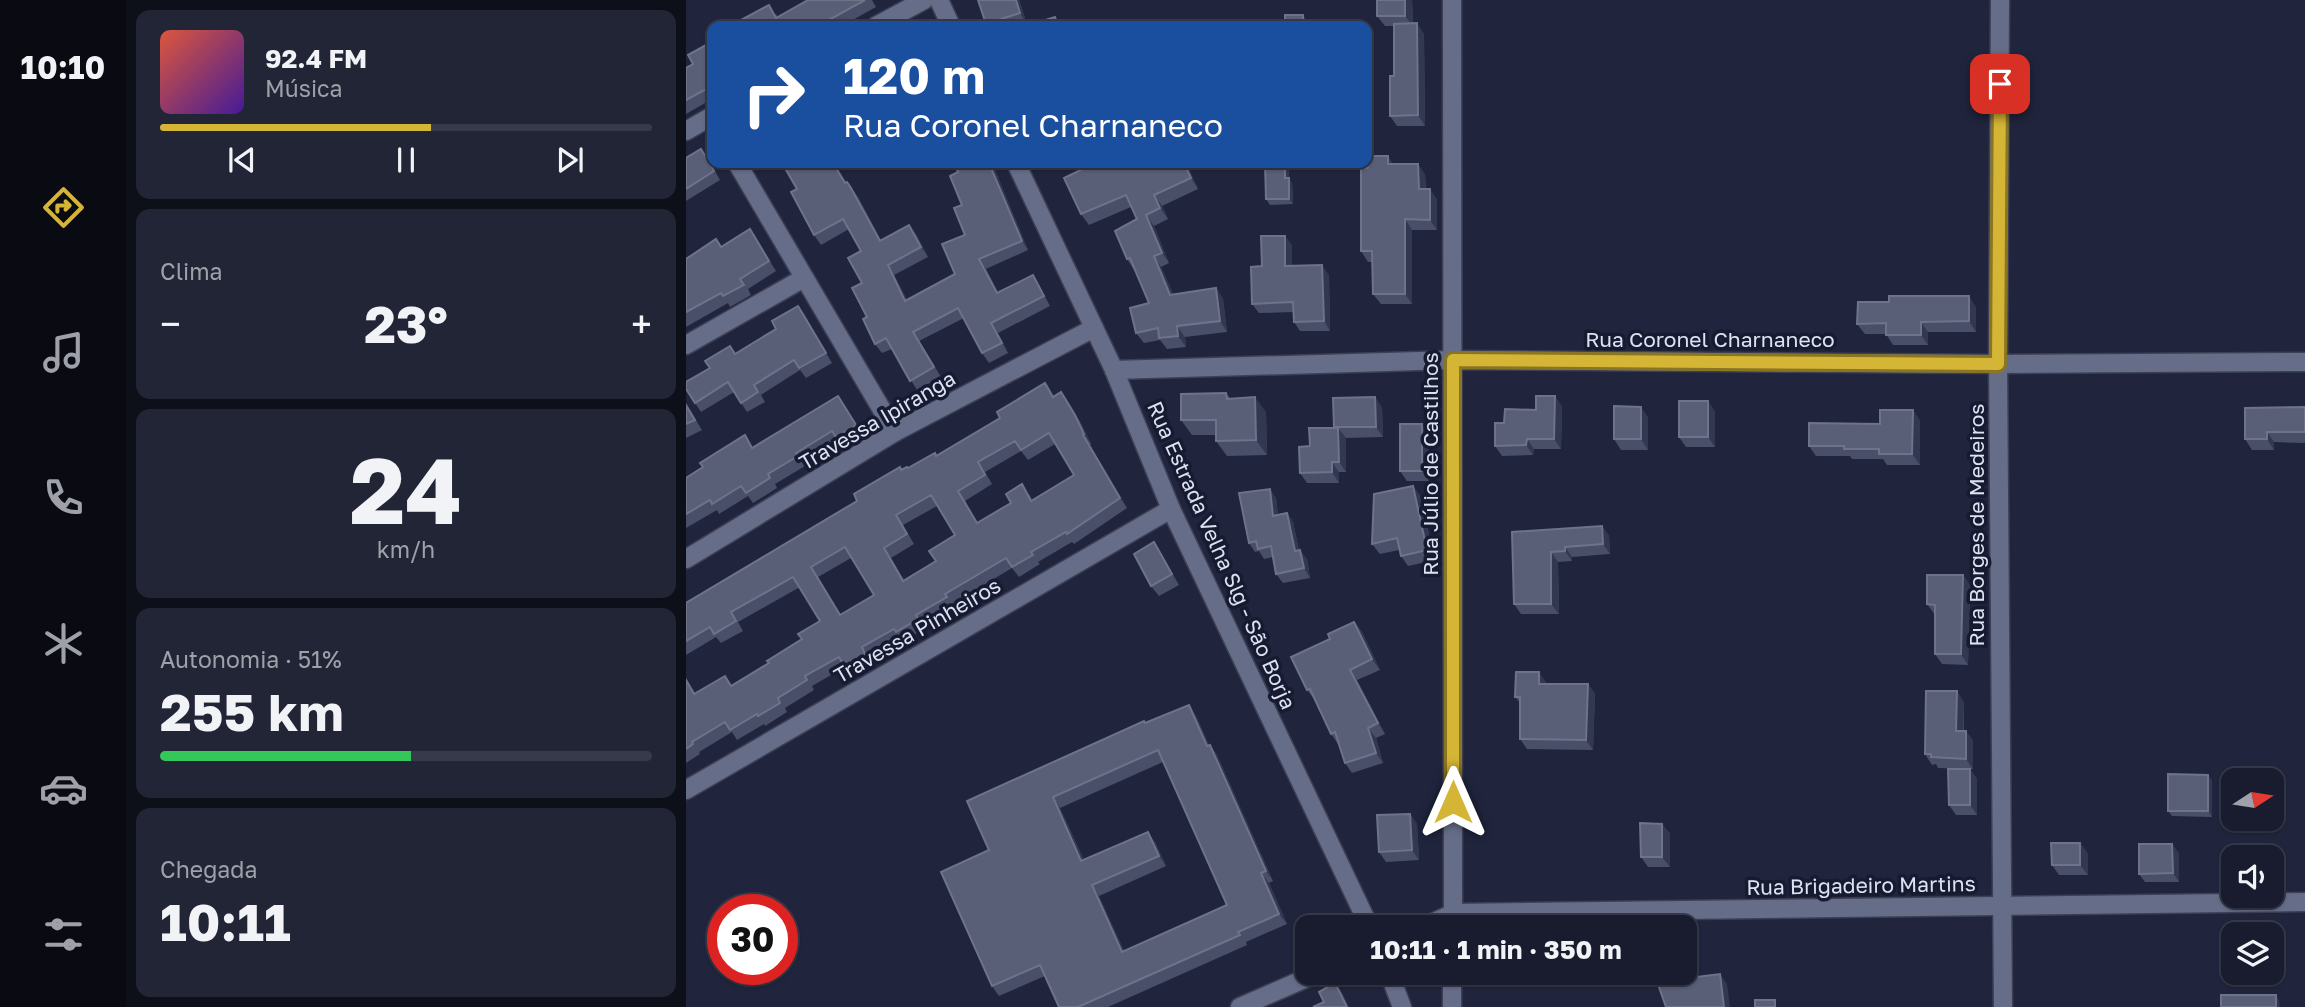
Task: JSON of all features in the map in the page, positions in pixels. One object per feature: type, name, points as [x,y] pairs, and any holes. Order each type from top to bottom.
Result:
[{"type":"street","points":[[885,21],[924,0]]},
{"type":"street","points":[[939,0],[949,21]]},
{"type":"street","name":"Rua Júlio de Castilhos","points":[[1452,0],[1453,915]]},
{"type":"street","name":"Rua Borges de Medeiros","points":[[2000,0],[1998,364],[2003,1007]]},
{"type":"street","points":[[686,131],[707,120]]},
{"type":"street","points":[[740,168],[895,432]]},
{"type":"street","name":"Rua Estrada Velha Slg - São Borja","points":[[1018,168],[1114,370],[1171,509],[1364,915]]},
{"type":"street","points":[[686,345],[804,278]]},
{"type":"street","name":"Travessa Ipiranga","points":[[686,559],[895,432],[1094,328]]},
{"type":"street","name":"Rua Coronel Charnaneco","points":[[1114,370],[1453,360],[1998,364],[2305,362]]},
{"type":"street","name":"Travessa Pinheiros","points":[[686,790],[1171,509]]},
{"type":"street","name":"Rua Brigadeiro Martins","points":[[1636,915],[2001,905],[2305,902]]},
{"type":"street","points":[[1240,1007],[1295,983]]},
{"type":"street","points":[[1394,985],[1402,1007]]},
{"type":"street","points":[[1451,1007],[1452,985]]},
{"type":"building","points":[[808,0],[865,0],[827,21],[739,21],[769,5],[776,18]]},
{"type":"building","points":[[978,0],[1016,0],[1020,13],[995,21],[985,21]]},
{"type":"building","points":[[1377,0],[1405,0],[1405,16],[1377,16]]},
{"type":"building","points":[[1285,15],[1303,15],[1303,21],[1285,21]]},
{"type":"building","points":[[1417,23],[1418,115],[1390,116],[1390,76],[1394,76],[1394,24]]},
{"type":"building","points":[[707,45],[707,89],[686,100],[686,68],[693,64],[688,55]]},
{"type":"building","points":[[701,149],[707,159],[707,168],[714,171],[686,189],[686,158]]},
{"type":"building","points":[[1372,156],[1388,156],[1388,164],[1418,164],[1419,189],[1430,189],[1430,220],[1405,219],[1405,294],[1373,294],[1372,251],[1361,251],[1361,168],[1372,168]]},
{"type":"building","points":[[785,168],[836,168],[851,188],[880,241],[909,225],[921,247],[888,265],[905,301],[955,274],[942,244],[965,235],[954,208],[962,205],[950,176],[958,172],[956,168],[991,168],[1022,241],[979,259],[997,293],[1033,275],[1044,296],[991,323],[1002,343],[982,353],[958,308],[913,332],[934,367],[910,381],[886,338],[875,344],[863,319],[867,317],[852,288],[862,283],[848,258],[861,251],[843,219],[814,235],[791,192],[797,189]]},
{"type":"building","points":[[1085,168],[1186,168],[1191,178],[1154,195],[1160,208],[1146,215],[1162,253],[1154,256],[1170,295],[1216,288],[1220,321],[1177,326],[1178,336],[1159,338],[1158,328],[1136,333],[1130,308],[1149,303],[1115,231],[1137,219],[1126,195],[1081,214],[1064,178]]},
{"type":"building","points":[[1265,168],[1285,168],[1285,178],[1289,178],[1289,199],[1266,199]]},
{"type":"building","points":[[750,229],[769,261],[740,279],[744,285],[723,296],[721,293],[686,312],[686,259],[716,239],[721,247]]},
{"type":"building","points":[[1261,236],[1285,236],[1285,266],[1322,265],[1324,321],[1294,322],[1293,302],[1252,304],[1251,267],[1262,266]]},
{"type":"building","points":[[1889,296],[1969,296],[1969,321],[1921,322],[1921,335],[1886,335],[1886,323],[1857,324],[1858,302],[1889,302]]},
{"type":"building","points":[[798,306],[826,353],[799,368],[794,360],[754,385],[758,392],[741,403],[728,382],[695,403],[686,389],[686,382],[710,368],[705,361],[730,346],[735,354],[776,329],[772,321]]},
{"type":"building","points":[[1045,383],[1053,397],[1061,392],[1120,498],[1067,534],[1066,532],[1031,552],[1033,555],[1012,567],[1006,558],[945,594],[947,597],[916,615],[918,619],[862,647],[865,654],[844,666],[839,657],[805,676],[807,680],[778,698],[780,703],[758,716],[757,714],[730,730],[725,722],[692,742],[686,749],[686,680],[694,694],[725,676],[731,686],[802,639],[798,634],[820,621],[793,577],[731,612],[736,621],[714,634],[710,627],[686,641],[686,603],[857,501],[854,494],[900,467],[901,470],[908,468],[935,453],[936,456],[1000,418],[997,412]],"holes":[[[1049,433],[1074,475],[1031,501],[1022,484],[1006,494],[1011,503],[977,523],[958,491],[985,475],[978,462],[1015,441],[1021,450]],[[931,495],[955,535],[929,551],[936,561],[903,581],[884,548],[907,534],[896,515]],[[845,547],[874,595],[840,615],[811,567]]]},
{"type":"building","points":[[1226,393],[1227,399],[1255,397],[1256,440],[1216,441],[1216,420],[1181,420],[1181,394]]},
{"type":"building","points":[[838,396],[856,425],[836,437],[832,431],[796,453],[798,456],[768,474],[770,478],[746,493],[741,486],[712,504],[710,500],[686,514],[686,478],[703,467],[700,463],[745,435],[752,448]]},
{"type":"building","points":[[1536,396],[1555,396],[1554,439],[1527,439],[1526,445],[1495,446],[1495,423],[1504,423],[1505,409],[1536,410]]},
{"type":"building","points":[[1375,397],[1376,427],[1334,427],[1333,398]]},
{"type":"building","points":[[1679,401],[1708,401],[1708,437],[1679,437]]},
{"type":"building","points":[[686,405],[695,420],[686,424]]},
{"type":"building","points":[[1614,406],[1641,407],[1641,439],[1614,439]]},
{"type":"building","points":[[2305,407],[2305,432],[2267,432],[2267,439],[2245,439],[2245,408]]},
{"type":"building","points":[[1880,410],[1913,410],[1912,454],[1879,454],[1879,449],[1844,449],[1844,446],[1809,446],[1809,423],[1880,424]]},
{"type":"building","points":[[1400,424],[1422,424],[1422,471],[1400,471]]},
{"type":"building","points":[[1309,428],[1338,428],[1339,462],[1332,462],[1332,472],[1300,473],[1299,447],[1310,446]]},
{"type":"building","points":[[1413,486],[1427,550],[1401,556],[1397,538],[1372,544],[1374,494]]},
{"type":"building","points":[[1270,489],[1273,516],[1287,513],[1295,551],[1300,550],[1304,568],[1276,574],[1271,546],[1258,549],[1256,541],[1249,543],[1239,493]]},
{"type":"building","points":[[1602,526],[1603,544],[1565,547],[1565,551],[1551,552],[1551,604],[1514,604],[1512,532]]},
{"type":"building","points":[[1154,542],[1172,574],[1151,586],[1134,554]]},
{"type":"building","points":[[1927,575],[1963,575],[1961,654],[1935,654],[1935,605],[1927,604]]},
{"type":"building","points":[[1354,622],[1372,659],[1350,670],[1378,723],[1368,728],[1376,753],[1345,763],[1335,732],[1331,734],[1310,689],[1307,690],[1291,657],[1330,639],[1328,634]]},
{"type":"building","points":[[1516,672],[1539,672],[1539,684],[1588,684],[1586,740],[1520,739],[1520,697],[1515,697]]},
{"type":"building","points":[[1926,691],[1957,691],[1956,731],[1966,731],[1966,759],[1931,757],[1931,754],[1925,754]]},
{"type":"building","points":[[1189,705],[1207,746],[1210,745],[1266,871],[1261,873],[1279,914],[1238,932],[1240,935],[1078,1007],[1059,1007],[1040,965],[992,986],[941,872],[989,850],[967,801],[1144,721],[1145,723]],"holes":[[[1158,750],[1227,905],[1122,952],[1092,885],[1159,856],[1148,832],[1081,861],[1053,797]]]},
{"type":"building","points":[[1948,769],[1970,769],[1970,805],[1949,805]]},
{"type":"building","points":[[2168,774],[2208,775],[2208,811],[2168,811]]},
{"type":"building","points":[[1410,814],[1412,850],[1379,852],[1377,815]]},
{"type":"building","points":[[1640,823],[1662,824],[1662,857],[1641,857]]},
{"type":"building","points":[[2051,843],[2080,843],[2080,865],[2052,865]]},
{"type":"building","points":[[2139,844],[2172,844],[2173,873],[2139,874]]},
{"type":"building","points":[[1720,974],[1724,1007],[1666,1007],[1658,985],[1697,985],[1697,977]]},
{"type":"building","points":[[1336,985],[1347,1007],[1313,1007],[1324,1002],[1319,992]]},
{"type":"building","points":[[2221,995],[2276,995],[2276,1007],[2221,1007]]},
{"type":"building","points":[[1755,1000],[1775,1000],[1775,1007],[1755,1007]]},
{"type":"route","points":[[1453,802],[1453,360],[1998,364],[2000,84]]}]
